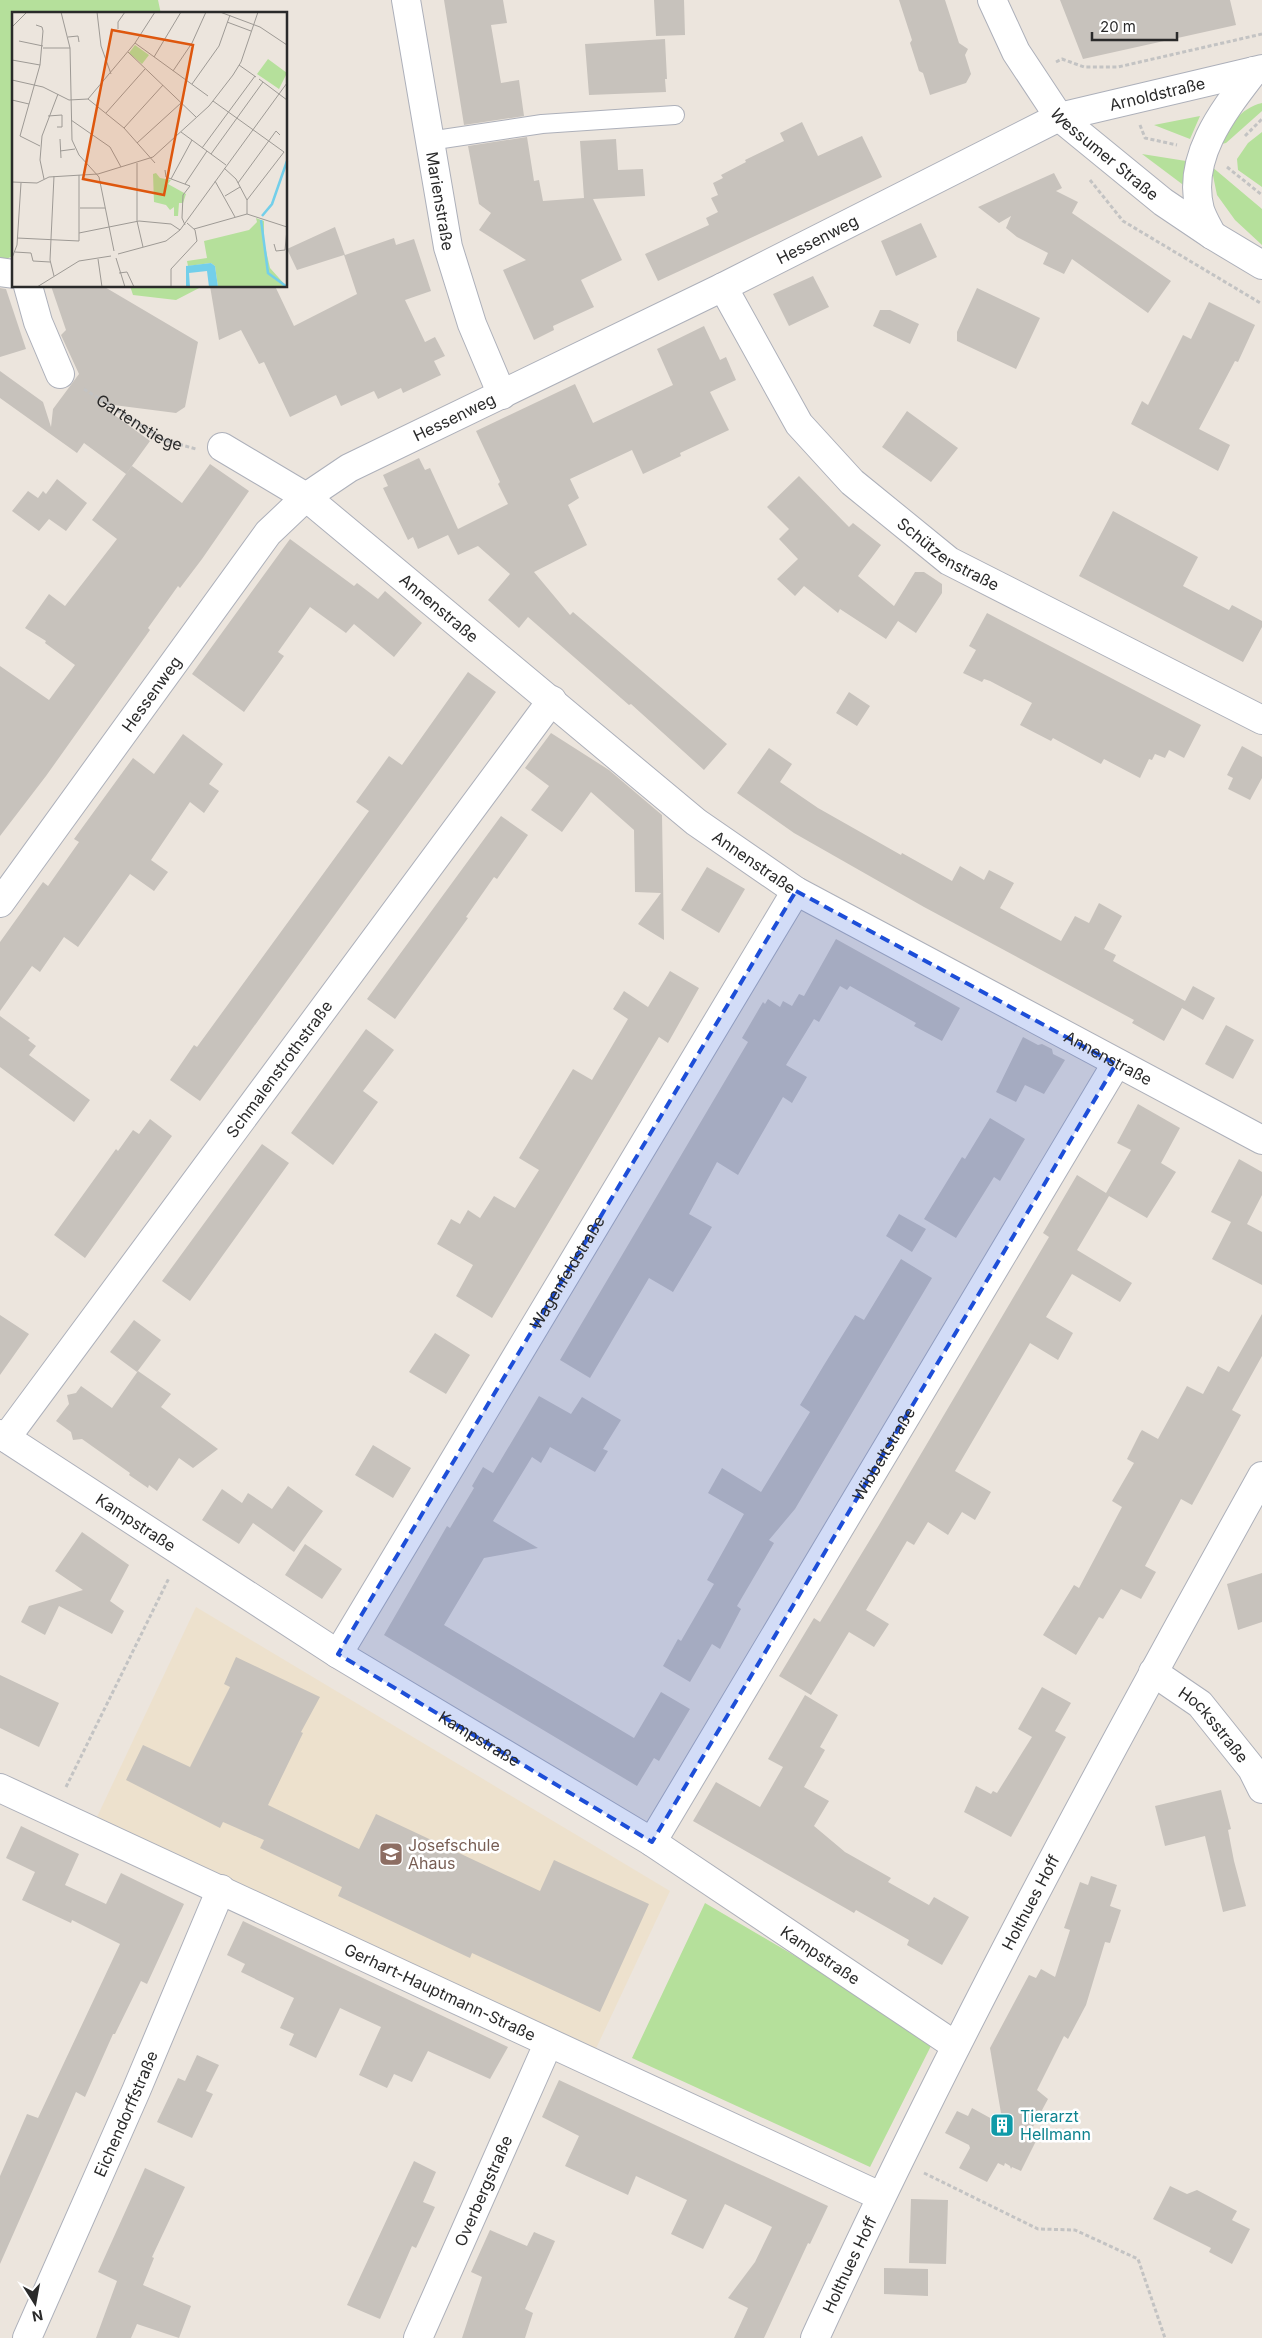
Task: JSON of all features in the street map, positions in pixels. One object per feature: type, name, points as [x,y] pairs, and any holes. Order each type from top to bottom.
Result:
[{"type":"street","name":"Marienstraße","points":[[406,0],[448,247],[472,324],[502,395]]},
{"type":"street","name":"Wessumer Straße","points":[[992,0],[1029,74],[1059,117],[1163,202],[1212,235],[1262,265]]},
{"type":"street","name":"Arnoldstraße","points":[[1059,117],[1258,70]]},
{"type":"street","name":"Arnoldstraße","points":[[1212,235],[1200,210],[1198,188],[1200,160],[1212,131],[1258,70]]},
{"type":"street","name":"Hessenweg","points":[[0,902],[268,533],[306,497],[349,468],[723,288],[1059,117]]},
{"type":"street","points":[[29,288],[38,322],[60,374]]},
{"type":"street","name":"Schützenstraße","points":[[723,288],[799,424],[852,482],[949,562],[1262,720]]},
{"type":"street","points":[[222,447],[306,497]]},
{"type":"street","name":"Annenstraße","points":[[306,497],[552,700],[696,822],[796,891],[1116,1064],[1262,1140]]},
{"type":"street","name":"Schmalenstrothstraße","points":[[3,1436],[552,700]]},
{"type":"street","name":"Wagenfeldstraße","points":[[338,1654],[796,891]]},
{"type":"street","name":"Wibbeltstraße","points":[[652,1842],[1116,1064]]},
{"type":"street","name":"Kampstraße","points":[[3,1436],[338,1654],[652,1842],[956,2046]]},
{"type":"street","name":"Holthues Hoff","points":[[815,2338],[880,2196],[956,2046],[1153,1672],[1262,1476]]},
{"type":"street","name":"Hocksstraße","points":[[1153,1672],[1200,1704],[1252,1769],[1262,1790]]},
{"type":"street","name":"Gerhart-Hauptmann-Straße","points":[[0,1788],[221,1889],[548,2044],[880,2196]]},
{"type":"street","name":"Eichendorffstraße","points":[[27,2338],[136,2091],[221,1889]]},
{"type":"street","name":"Overbergstraße","points":[[418,2338],[548,2044]]},
{"type":"lane","points":[[429,141],[542,124],[675,115]]},
{"type":"path","points":[[1029,74],[1062,59],[1084,67],[1118,67],[1262,34]]},
{"type":"path","points":[[1204,151],[1262,195]]},
{"type":"path","name":"Gartenstiege","points":[[60,374],[164,440],[192,450],[222,447]]},
{"type":"path","points":[[53,1812],[182,1553]]},
{"type":"path","points":[[899,2161],[1038,2229],[1075,2230],[1138,2259],[1165,2338]]},
{"type":"highlighted area","points":[[796,891],[1116,1064],[652,1842],[338,1654]]},
{"type":"shaded area","name":"Josefschule Ahaus","points":[[196,1607],[670,1891],[592,2057],[97,1817]]},
{"type":"green space","points":[[0,0],[158,0],[161,12],[12,12],[12,256],[5,260],[0,259]]},
{"type":"green space","points":[[1262,103],[1262,111],[1226,143],[1217,145],[1241,114],[1247,109]]},
{"type":"green space","points":[[1200,116],[1190,139],[1154,125]]},
{"type":"green space","points":[[1262,132],[1262,187],[1238,170],[1237,159],[1248,143]]},
{"type":"green space","points":[[1142,154],[1186,161],[1186,187]]},
{"type":"green space","points":[[1211,166],[1262,209],[1262,245],[1235,220],[1217,195]]},
{"type":"green space","points":[[131,288],[199,288],[176,300],[133,295]]},
{"type":"green space","points":[[705,1903],[935,2038],[870,2167],[632,2058]]},
{"type":"building","points":[[444,0],[503,0],[507,23],[491,25],[501,83],[519,80],[524,116],[464,125]]},
{"type":"building","points":[[654,0],[684,0],[685,35],[656,36]]},
{"type":"building","points":[[899,0],[945,0],[959,43],[968,49],[965,55],[971,74],[966,83],[930,95],[923,73],[919,71],[910,43],[912,40]]},
{"type":"building","points":[[1060,0],[1230,0],[1236,25],[1083,59]]},
{"type":"building","points":[[665,39],[666,92],[589,95],[585,44]]},
{"type":"building","points":[[802,122],[818,156],[862,136],[882,177],[658,281],[645,254],[709,225],[706,218],[718,212],[711,198],[718,195],[713,183],[723,178],[721,175],[746,162],[745,160],[784,141],[780,133]]},
{"type":"building","points":[[527,137],[534,181],[539,180],[543,201],[584,198],[580,141],[616,139],[618,170],[643,169],[645,196],[593,199],[622,260],[581,280],[594,307],[553,326],[554,330],[534,340],[503,270],[526,260],[479,230],[491,213],[479,204],[468,146]]},
{"type":"building","points":[[1054,173],[1062,188],[1056,191],[1078,202],[1072,213],[1171,281],[1148,313],[1072,259],[1064,274],[1043,264],[1048,253],[1017,237],[1006,228],[1011,216],[999,223],[978,207]]},
{"type":"building","points":[[921,223],[937,257],[896,276],[881,241]]},
{"type":"building","points":[[335,227],[345,255],[394,238],[396,245],[414,239],[431,291],[405,300],[425,342],[435,337],[445,356],[434,361],[441,375],[403,393],[401,388],[378,399],[374,391],[341,406],[336,395],[290,417],[264,362],[259,364],[241,330],[219,340],[210,288],[276,288],[294,326],[357,294],[344,255],[297,270],[288,249]]},
{"type":"building","points":[[813,276],[829,307],[789,326],[773,294]]},
{"type":"building","points":[[0,288],[6,289],[26,349],[0,357]]},
{"type":"building","points":[[52,288],[106,288],[198,342],[185,407],[176,413],[98,403],[150,441],[126,474],[84,443],[77,453],[0,398],[0,371],[43,402],[51,427],[53,409],[79,374],[61,335],[66,330]]},
{"type":"building","points":[[977,288],[1040,318],[1016,369],[957,341],[957,332]]},
{"type":"building","points":[[1209,302],[1255,325],[1238,362],[1235,361],[1199,429],[1230,445],[1218,471],[1131,424],[1142,401],[1148,405],[1183,335],[1191,339]]},
{"type":"building","points":[[880,310],[890,310],[919,324],[910,344],[873,326]]},
{"type":"building","points":[[704,326],[720,360],[726,357],[736,380],[710,392],[729,430],[680,453],[681,456],[643,474],[632,450],[570,479],[579,498],[568,505],[587,545],[534,572],[570,615],[573,612],[727,744],[704,770],[631,704],[629,705],[528,617],[519,628],[488,600],[510,574],[478,546],[458,555],[448,535],[418,549],[413,537],[408,540],[383,488],[388,486],[383,475],[419,458],[425,470],[430,468],[458,529],[508,504],[498,484],[500,482],[476,431],[575,384],[593,423],[673,385],[657,349]]},
{"type":"building","points":[[907,411],[958,448],[931,482],[882,447]]},
{"type":"building","points":[[210,464],[249,491],[202,559],[180,588],[178,586],[148,628],[150,630],[46,776],[0,836],[0,666],[49,700],[75,665],[45,643],[46,641],[25,628],[49,594],[65,606],[117,539],[92,520],[132,466],[182,503]]},
{"type":"building","points":[[799,476],[849,527],[853,523],[881,545],[858,576],[894,606],[915,572],[924,572],[942,584],[942,593],[916,633],[898,621],[886,639],[840,609],[838,613],[804,586],[795,596],[777,579],[798,559],[779,539],[789,529],[767,507]]},
{"type":"building","points":[[57,479],[87,503],[66,531],[49,519],[39,531],[12,511],[28,491],[38,498],[43,491],[46,494]]},
{"type":"building","points":[[1113,511],[1198,557],[1183,586],[1229,610],[1232,605],[1262,621],[1262,627],[1243,662],[1079,576]]},
{"type":"building","points":[[290,539],[354,586],[357,583],[378,599],[385,591],[422,623],[394,657],[354,624],[346,633],[310,607],[278,652],[284,656],[244,712],[192,674]]},
{"type":"building","points":[[987,613],[1201,725],[1184,758],[1169,750],[1165,758],[1155,754],[1152,760],[1149,759],[1140,778],[1104,759],[1101,764],[1053,738],[1051,741],[1020,725],[1032,703],[990,681],[984,679],[982,682],[963,673],[976,650],[969,646]]},
{"type":"building","points":[[468,672],[496,692],[200,1101],[170,1080],[194,1045],[197,1047],[369,811],[356,802],[389,756],[402,765]]},
{"type":"building","points":[[849,692],[870,706],[857,726],[836,713]]},
{"type":"building","points":[[551,733],[609,770],[662,815],[664,940],[638,924],[661,893],[635,892],[634,830],[591,792],[562,832],[531,810],[549,786],[525,768]]},
{"type":"building","points":[[183,734],[223,764],[209,784],[219,791],[204,813],[190,802],[151,860],[168,872],[154,891],[130,874],[78,947],[64,937],[40,972],[32,966],[0,1011],[0,942],[43,882],[48,886],[79,842],[74,839],[133,758],[154,774]]},
{"type":"building","points":[[1242,746],[1262,757],[1262,778],[1250,800],[1228,789],[1233,778],[1227,775]]},
{"type":"building","points":[[769,748],[792,764],[780,782],[818,808],[901,855],[902,853],[952,881],[960,866],[984,880],[989,870],[1014,883],[1000,908],[1061,941],[1075,916],[1089,923],[1099,903],[1122,916],[1104,949],[1116,955],[1113,961],[1185,1001],[1193,986],[1215,998],[1203,1020],[1182,1008],[1164,1041],[1132,1023],[1134,1020],[924,907],[794,833],[737,793]]},
{"type":"building","points":[[501,816],[528,835],[497,879],[494,877],[466,917],[468,918],[395,1019],[367,999]]},
{"type":"building","points":[[707,867],[745,889],[719,933],[681,910]]},
{"type":"building","points":[[836,939],[960,1008],[942,1041],[914,1026],[916,1023],[850,986],[847,990],[840,986],[819,1022],[814,1019],[786,1065],[807,1077],[792,1103],[783,1097],[738,1175],[717,1162],[689,1214],[712,1227],[673,1292],[649,1278],[590,1378],[560,1360],[748,1042],[742,1038],[763,1002],[765,1004],[768,999],[780,1007],[783,1001],[792,1006],[799,994],[804,996]]},
{"type":"building","points":[[670,971],[699,988],[668,1043],[659,1037],[492,1318],[456,1296],[473,1265],[437,1244],[451,1219],[460,1224],[468,1210],[480,1218],[494,1196],[515,1208],[539,1170],[519,1158],[573,1069],[592,1080],[628,1019],[613,1009],[624,991],[648,1007]]},
{"type":"building","points":[[0,1016],[30,1038],[28,1040],[36,1046],[29,1055],[90,1100],[74,1122],[0,1067]]},
{"type":"building","points":[[1226,1025],[1254,1040],[1233,1079],[1205,1064]]},
{"type":"building","points":[[366,1029],[394,1050],[363,1091],[378,1102],[333,1165],[291,1133]]},
{"type":"building","points":[[1023,1037],[1038,1045],[1042,1044],[1052,1049],[1053,1054],[1065,1060],[1044,1094],[1025,1085],[1016,1102],[996,1092]]},
{"type":"building","points":[[1138,1104],[1180,1128],[1161,1163],[1176,1172],[1147,1218],[1109,1196],[1077,1250],[1132,1283],[1120,1302],[1072,1274],[1046,1317],[1073,1333],[1058,1360],[1030,1343],[955,1471],[991,1492],[975,1520],[962,1512],[948,1535],[928,1522],[914,1545],[907,1541],[866,1610],[889,1624],[874,1647],[849,1632],[811,1695],[779,1676],[814,1618],[820,1622],[879,1525],[1049,1237],[1043,1233],[1077,1175],[1106,1193],[1131,1150],[1117,1143]]},
{"type":"building","points":[[990,1118],[1025,1139],[1000,1181],[994,1177],[956,1238],[924,1219],[962,1157],[965,1159]]},
{"type":"building","points":[[150,1119],[172,1136],[85,1258],[54,1235],[116,1149],[118,1151],[133,1130],[139,1134]]},
{"type":"building","points":[[262,1144],[289,1163],[190,1301],[162,1281]]},
{"type":"building","points":[[1239,1159],[1262,1172],[1262,1195],[1247,1224],[1262,1232],[1262,1285],[1212,1259],[1231,1222],[1211,1212]]},
{"type":"building","points":[[899,1214],[926,1229],[912,1252],[886,1236]]},
{"type":"building","points":[[901,1259],[932,1278],[795,1509],[769,1540],[774,1543],[737,1606],[741,1609],[720,1649],[712,1644],[690,1682],[663,1666],[678,1639],[681,1641],[714,1584],[707,1580],[744,1514],[708,1493],[722,1468],[761,1492],[810,1412],[800,1405],[824,1365],[855,1315],[864,1320]]},
{"type":"building","points":[[1262,1314],[1262,1356],[1232,1410],[1241,1415],[1192,1505],[1181,1499],[1145,1566],[1156,1572],[1141,1599],[1121,1589],[1103,1619],[1099,1617],[1076,1655],[1043,1635],[1074,1585],[1079,1588],[1122,1507],[1112,1501],[1134,1463],[1127,1459],[1142,1430],[1158,1439],[1187,1386],[1203,1394],[1218,1366],[1229,1372]]},
{"type":"building","points":[[0,1315],[29,1334],[0,1375]]},
{"type":"building","points":[[134,1320],[161,1340],[137,1372],[110,1352]]},
{"type":"building","points":[[435,1333],[470,1355],[446,1394],[409,1372]]},
{"type":"building","points":[[138,1371],[171,1394],[161,1407],[218,1449],[193,1468],[179,1458],[157,1491],[149,1485],[148,1488],[129,1475],[130,1473],[82,1439],[73,1440],[71,1432],[56,1421],[69,1404],[67,1395],[76,1393],[81,1386],[112,1408]]},
{"type":"building","points":[[539,1396],[571,1414],[582,1397],[621,1420],[603,1449],[608,1451],[595,1472],[550,1447],[541,1463],[532,1457],[493,1521],[538,1548],[484,1558],[444,1625],[634,1738],[661,1692],[690,1709],[659,1761],[654,1758],[637,1786],[384,1635],[447,1526],[450,1528],[474,1488],[472,1486],[483,1467],[493,1473]]},
{"type":"building","points":[[373,1445],[411,1468],[393,1498],[355,1475]]},
{"type":"building","points":[[288,1486],[323,1511],[294,1552],[253,1523],[239,1544],[202,1520],[222,1489],[242,1503],[248,1493],[272,1509]]},
{"type":"building","points":[[82,1532],[129,1565],[110,1601],[124,1611],[112,1634],[59,1606],[45,1635],[21,1622],[29,1606],[83,1590],[55,1571]]},
{"type":"building","points":[[305,1544],[342,1569],[322,1599],[285,1575]]},
{"type":"building","points":[[1262,1573],[1262,1622],[1238,1630],[1227,1584]]},
{"type":"building","points":[[236,1657],[320,1697],[301,1732],[303,1733],[268,1805],[359,1849],[376,1814],[540,1891],[554,1860],[649,1904],[600,2012],[472,1953],[470,1958],[338,1896],[342,1887],[260,1848],[264,1840],[223,1822],[220,1828],[126,1780],[143,1745],[190,1767],[230,1687],[224,1684]]},
{"type":"building","points":[[0,1675],[59,1703],[39,1747],[0,1728]]},
{"type":"building","points":[[1042,1687],[1071,1703],[1055,1731],[1066,1737],[1011,1837],[964,1812],[976,1786],[991,1794],[993,1791],[997,1793],[1032,1737],[1018,1729]]},
{"type":"building","points":[[805,1695],[838,1715],[820,1747],[825,1750],[804,1787],[829,1801],[814,1826],[845,1852],[891,1878],[888,1882],[929,1905],[934,1897],[969,1917],[942,1965],[907,1945],[909,1940],[856,1910],[854,1913],[693,1821],[716,1782],[760,1807],[783,1767],[768,1759]]},
{"type":"building","points":[[1221,1790],[1231,1829],[1228,1830],[1234,1861],[1246,1906],[1223,1912],[1205,1836],[1165,1846],[1155,1806]]},
{"type":"building","points":[[21,1826],[79,1854],[65,1885],[106,1904],[121,1873],[184,1904],[147,1984],[141,1981],[115,2034],[113,2034],[85,2097],[76,2092],[0,2264],[0,2176],[27,2114],[38,2118],[120,1944],[72,1920],[71,1923],[22,1900],[35,1872],[6,1858]]},
{"type":"building","points":[[1091,1876],[1117,1885],[1110,1906],[1121,1910],[1110,1943],[1105,1942],[1086,2005],[1068,2039],[1064,2036],[1037,2090],[1048,2099],[1028,2136],[1036,2141],[1021,2171],[1012,2167],[1011,2169],[1005,2163],[1004,2166],[998,2163],[987,2182],[959,2168],[970,2148],[969,2145],[945,2133],[957,2111],[968,2116],[972,2108],[1003,2125],[990,2048],[1029,1975],[1036,1978],[1041,1969],[1055,1977],[1070,1930],[1064,1928],[1080,1882],[1088,1885]]},
{"type":"building","points":[[243,1921],[508,2047],[490,2079],[428,2051],[412,2082],[394,2074],[387,2088],[359,2075],[381,2027],[340,2008],[316,2058],[289,2045],[294,2034],[280,2028],[294,1998],[241,1972],[245,1964],[227,1955]]},
{"type":"building","points":[[197,2055],[219,2065],[206,2091],[213,2094],[192,2138],[157,2122],[178,2078],[185,2081]]},
{"type":"building","points":[[559,2080],[828,2206],[810,2244],[808,2243],[764,2338],[734,2338],[748,2308],[728,2298],[755,2262],[772,2227],[725,2204],[703,2249],[671,2234],[687,2200],[636,2176],[628,2195],[565,2166],[579,2136],[542,2117]]},
{"type":"building","points":[[414,2161],[436,2172],[423,2202],[435,2207],[416,2248],[412,2246],[380,2319],[347,2305]]},
{"type":"building","points":[[145,2168],[185,2187],[152,2257],[154,2258],[143,2285],[191,2306],[179,2338],[137,2324],[131,2338],[96,2338],[117,2281],[98,2272]]},
{"type":"building","points":[[1170,2186],[1187,2194],[1197,2190],[1237,2211],[1232,2220],[1250,2229],[1232,2264],[1209,2252],[1211,2248],[1153,2219]]},
{"type":"building","points":[[911,2199],[948,2200],[946,2264],[909,2263]]},
{"type":"building","points":[[490,2230],[527,2246],[534,2232],[555,2241],[525,2309],[533,2313],[525,2338],[462,2338],[482,2277],[471,2272]]},
{"type":"building","points":[[884,2268],[928,2269],[928,2296],[884,2294]]},
{"type":"place","name":"Josefschule Ahaus","points":[[391,1854]]},
{"type":"place","name":"Tierarzt Hellmann","points":[[1002,2125]]}]
